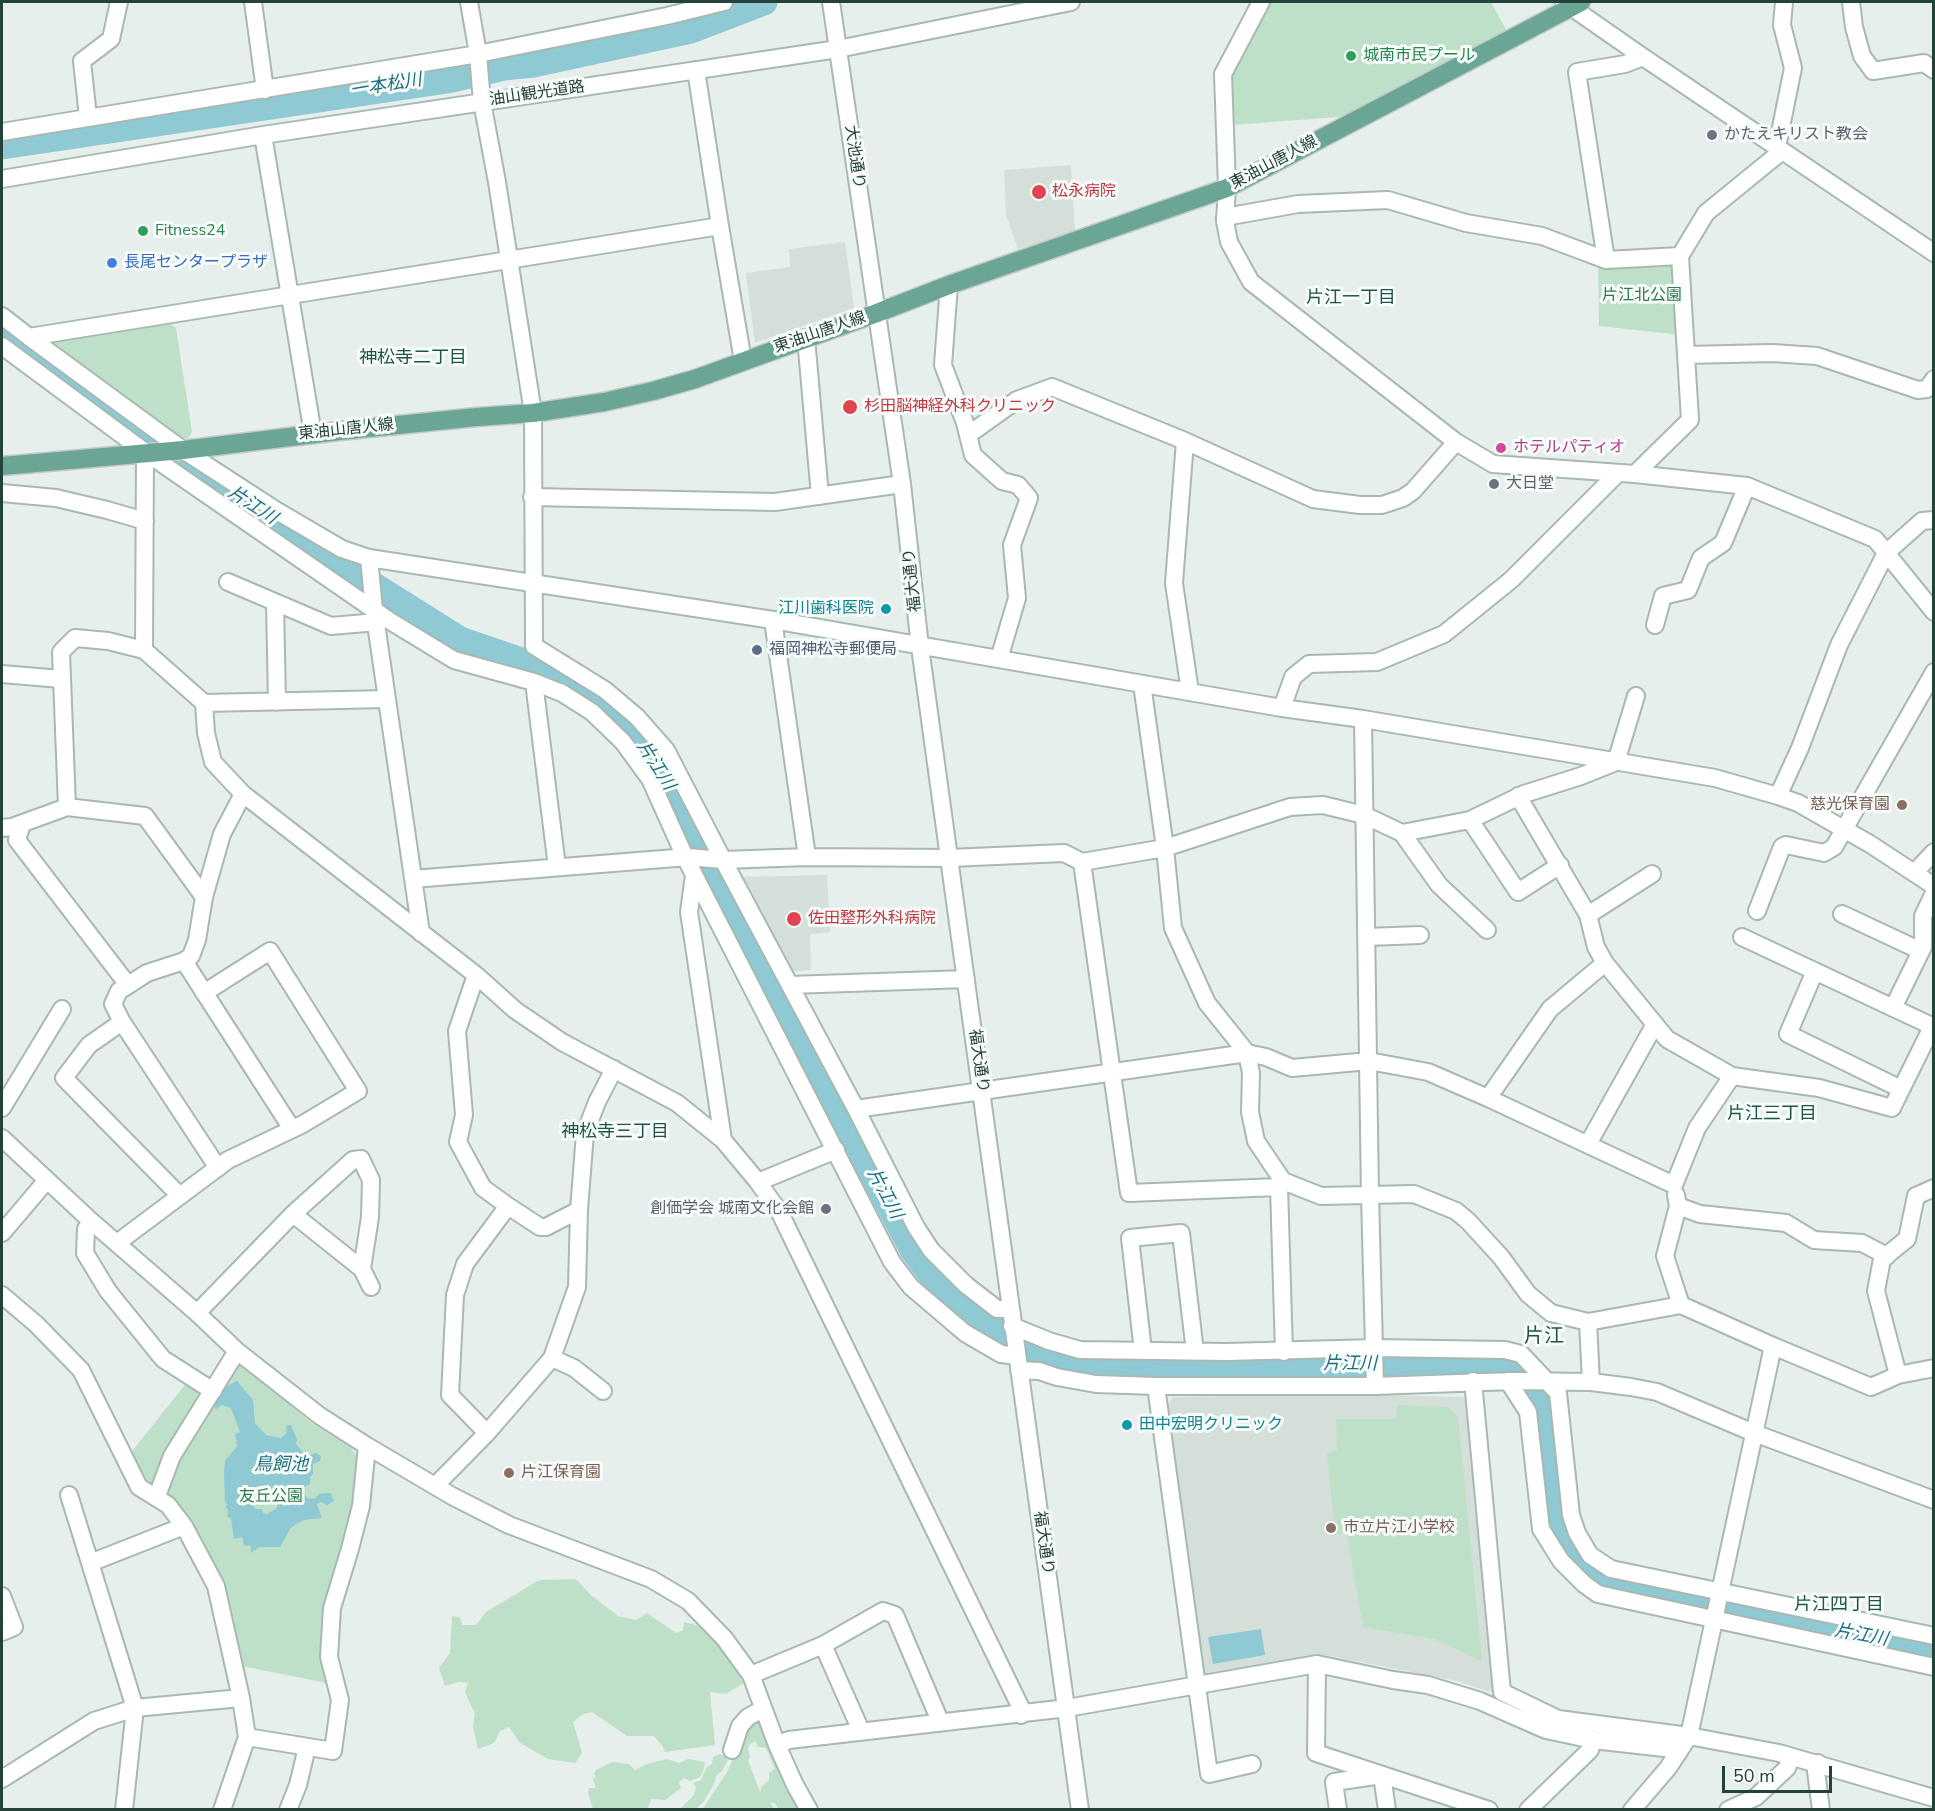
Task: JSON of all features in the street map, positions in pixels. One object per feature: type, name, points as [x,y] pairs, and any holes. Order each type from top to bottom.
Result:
[{"type":"main road","name":"東油山唐人線","points":[[2,466],[181,450],[313,434],[532,413],[604,402],[695,379],[950,285],[1227,188],[1572,3]]},
{"type":"street","points":[[88,117],[82,62],[111,39],[119,2]]},
{"type":"street","points":[[254,2],[265,90]]},
{"type":"street","points":[[469,2],[478,56],[482,102],[532,413],[534,646],[604,690],[637,717],[666,750],[718,859],[790,985],[916,1227],[931,1250],[966,1285],[997,1310],[1010,1309]]},
{"type":"street","name":"大池通り","points":[[831,2],[877,313]]},
{"type":"street","name":"油山観光道路","points":[[2,179],[263,135],[838,49],[1050,3],[1071,2]]},
{"type":"street","points":[[1261,2],[1222,75],[1227,188],[1225,217],[1229,242],[1251,282],[1456,442],[1493,464],[1747,486],[1875,539],[1934,612]]},
{"type":"street","points":[[1282,708],[1293,677],[1309,664],[1377,662],[1444,634],[1511,580],[1690,420],[1680,256],[1706,213],[1779,149],[1793,68],[1782,25],[1784,2]]},
{"type":"street","points":[[1851,2],[1854,27],[1862,56],[1873,71],[1924,63],[1934,70]]},
{"type":"street","points":[[2,132],[478,56],[718,3]]},
{"type":"street","points":[[1572,3],[1643,57],[1934,253]]},
{"type":"street","points":[[1606,260],[1577,72],[1625,64],[1643,57]]},
{"type":"street","points":[[696,70],[743,361]]},
{"type":"street","points":[[263,135],[313,434]]},
{"type":"street","points":[[1225,217],[1298,204],[1388,200],[1466,223],[1542,236],[1606,260],[1680,256]]},
{"type":"street","points":[[29,337],[720,226]]},
{"type":"street","points":[[950,285],[943,365],[973,455],[1002,481],[1018,485],[1029,498],[1012,545],[1017,598],[999,659]]},
{"type":"street","name":"福大通り","points":[[877,313],[902,484],[920,647],[982,1091],[1012,1326],[1080,1809]]},
{"type":"street","points":[[2,316],[181,450],[369,566],[533,584],[773,621],[1282,708],[1363,719],[1715,778],[1798,803],[1934,886]]},
{"type":"street","points":[[806,338],[820,496]]},
{"type":"street","points":[[2,346],[63,393],[375,611],[454,660],[534,682],[562,693],[592,712],[623,742],[650,779],[694,875],[892,1262],[911,1287],[965,1333],[985,1346],[1039,1371],[1057,1377],[1096,1384],[1156,1386],[1375,1382],[1591,1382],[1657,1392],[1754,1433],[1934,1500]]},
{"type":"street","points":[[1687,355],[1772,353],[1817,356],[1918,390],[1927,389],[1934,379]]},
{"type":"street","points":[[968,435],[1017,400],[1052,387],[1185,441],[1313,499],[1360,505],[1382,505],[1413,492],[1456,442]]},
{"type":"street","points":[[1185,441],[1174,583],[1190,692]]},
{"type":"street","points":[[144,650],[145,521],[149,452]]},
{"type":"street","points":[[532,497],[775,502],[902,484]]},
{"type":"street","points":[[1655,626],[1663,596],[1688,590],[1701,558],[1723,543],[1747,486]]},
{"type":"street","points":[[2,494],[56,498],[145,521]]},
{"type":"street","points":[[1778,796],[1800,748],[1839,645],[1887,553],[1922,522],[1934,520]]},
{"type":"street","points":[[369,566],[421,933]]},
{"type":"street","points":[[228,582],[331,626],[375,611]]},
{"type":"street","points":[[275,603],[277,702]]},
{"type":"street","points":[[773,621],[807,857]]},
{"type":"street","points":[[67,807],[61,652],[75,638],[108,641],[144,650],[204,703],[387,699]]},
{"type":"street","points":[[1757,911],[1782,848],[1786,845],[1824,853],[1834,847],[1934,672]]},
{"type":"street","points":[[2,674],[61,679]]},
{"type":"street","points":[[534,682],[557,867]]},
{"type":"street","points":[[1142,684],[1165,848],[1173,928],[1207,1003],[1247,1053],[1251,1073],[1250,1112],[1256,1141],[1281,1184],[1284,1352]]},
{"type":"street","points":[[1616,762],[1636,696]]},
{"type":"street","points":[[204,703],[206,733],[213,762],[243,794],[476,975],[533,1023],[562,1042],[677,1103],[723,1140],[758,1182],[780,1213],[1020,1707],[1021,1715]]},
{"type":"street","points":[[1363,719],[1375,1382]]},
{"type":"street","points":[[1402,833],[1470,820],[1518,796],[1616,762]]},
{"type":"street","points":[[218,1168],[122,1022],[113,1004],[119,991],[147,973],[184,961],[191,956],[197,940],[204,897],[222,834],[243,794]]},
{"type":"street","points":[[1518,796],[1588,915],[1596,947],[1605,963],[1667,1039],[1732,1076],[1819,1088],[1892,1108],[1933,1027],[1742,936]]},
{"type":"street","points":[[413,879],[687,857],[718,859],[950,858],[1064,853],[1082,862],[1165,848],[1290,807],[1323,805],[1364,815],[1402,833],[1439,885],[1487,930]]},
{"type":"street","points":[[2,828],[22,824],[67,807],[145,816],[204,897]]},
{"type":"street","points":[[1470,820],[1518,892],[1560,865]]},
{"type":"street","points":[[22,824],[17,840],[128,985]]},
{"type":"street","points":[[1914,873],[1934,852]]},
{"type":"street","points":[[1082,862],[1129,1193],[1281,1184],[1321,1196],[1414,1194],[1456,1211],[1468,1221],[1501,1257],[1528,1294],[1551,1313],[1588,1322],[1681,1305],[1872,1387],[1898,1376],[1934,1368]]},
{"type":"street","points":[[1588,915],[1652,874]]},
{"type":"street","points":[[694,875],[689,912],[723,1140]]},
{"type":"street","points":[[1893,1008],[1922,951],[1923,916],[1934,893]]},
{"type":"street","points":[[1842,914],[1922,951]]},
{"type":"street","points":[[1367,937],[1420,935]]},
{"type":"street","points":[[117,1243],[228,1161],[292,1129],[358,1091],[270,951],[204,993]]},
{"type":"street","points":[[184,961],[292,1129]]},
{"type":"street","points":[[1488,1098],[1550,1009],[1605,963]]},
{"type":"street","points":[[1815,971],[1788,1034],[1901,1089]]},
{"type":"street","points":[[476,975],[457,1031],[464,1115],[458,1142],[483,1188],[540,1227],[546,1227],[579,1210]]},
{"type":"street","points":[[790,985],[966,979]]},
{"type":"street","points":[[2,1108],[62,1009]]},
{"type":"street","points":[[122,1022],[89,1045],[64,1078],[180,1196]]},
{"type":"street","points":[[1588,1144],[1655,1024]]},
{"type":"street","points":[[856,1109],[1247,1053],[1266,1057],[1292,1068],[1369,1061],[1428,1072],[1674,1185]]},
{"type":"street","points":[[435,1486],[487,1433],[552,1358],[577,1287],[579,1210],[585,1133],[597,1102],[614,1069]]},
{"type":"street","points":[[1681,1305],[1665,1256],[1678,1206],[1674,1185],[1697,1128],[1732,1076]]},
{"type":"street","points":[[2,1138],[237,1351],[321,1416],[435,1486],[509,1525],[651,1579],[688,1601],[724,1638],[751,1675],[777,1745],[809,1809]]},
{"type":"street","points":[[758,1182],[836,1150]]},
{"type":"street","points":[[197,1313],[293,1214],[353,1160],[361,1159],[371,1180],[370,1217],[362,1269]]},
{"type":"street","points":[[2,1233],[47,1180]]},
{"type":"street","points":[[1898,1376],[1876,1291],[1882,1259],[1907,1239],[1916,1196],[1934,1188]]},
{"type":"street","points":[[487,1433],[450,1395],[455,1295],[465,1264],[508,1206]]},
{"type":"street","points":[[1678,1206],[1700,1214],[1786,1223],[1814,1240],[1862,1243],[1887,1256]]},
{"type":"street","points":[[293,1214],[362,1269],[371,1287]]},
{"type":"street","points":[[91,1221],[86,1229],[85,1253],[108,1291],[163,1359],[213,1391]]},
{"type":"street","points":[[1143,1351],[1130,1238],[1181,1233],[1195,1352]]},
{"type":"street","points":[[2,1295],[36,1323],[81,1370],[139,1487],[168,1504],[184,1526],[216,1586],[241,1698],[247,1737],[222,1809]]},
{"type":"street","points":[[1588,1322],[1591,1382]]},
{"type":"street","points":[[1012,1326],[1049,1341],[1080,1350],[1195,1352],[1504,1350],[1521,1354],[1558,1393],[1571,1515],[1577,1533],[1590,1555],[1611,1569],[1934,1636]]},
{"type":"street","points":[[1632,1809],[1668,1768],[1689,1737],[1773,1346]]},
{"type":"street","points":[[157,1496],[171,1456],[237,1351]]},
{"type":"street","points":[[552,1358],[574,1368],[603,1390]]},
{"type":"street","points":[[1511,1381],[1528,1412],[1541,1529],[1561,1561],[1584,1584],[1598,1594],[1934,1667]]},
{"type":"street","points":[[1473,1382],[1503,1692],[1558,1719],[1689,1737],[1791,1757],[1934,1798]]},
{"type":"street","points":[[1156,1386],[1209,1774],[1252,1764]]},
{"type":"street","points":[[247,1737],[333,1751],[340,1700],[329,1657],[332,1608],[360,1506],[367,1446]]},
{"type":"street","points":[[69,1495],[135,1708],[124,1809]]},
{"type":"street","points":[[90,1563],[184,1526]]},
{"type":"street","points":[[2,1596],[14,1627],[2,1632]]},
{"type":"street","points":[[751,1675],[823,1645],[883,1611],[895,1615],[939,1723]]},
{"type":"street","points":[[823,1645],[858,1724],[859,1732]]},
{"type":"street","points":[[777,1745],[789,1740],[1021,1715],[1317,1664],[1428,1685],[1480,1701],[1546,1730],[1593,1740],[1673,1749],[1679,1752]]},
{"type":"street","points":[[1317,1664],[1316,1753],[1489,1809]]},
{"type":"street","points":[[2,1779],[94,1721],[135,1708],[241,1698]]},
{"type":"street","points":[[732,1750],[740,1726],[748,1717],[763,1709]]},
{"type":"street","points":[[1528,1809],[1590,1750],[1593,1740]]},
{"type":"street","points":[[288,1809],[298,1785],[307,1747]]},
{"type":"street","points":[[1728,1809],[1756,1797],[1787,1768],[1791,1757]]},
{"type":"street","points":[[1818,1763],[1816,1771],[1821,1809]]},
{"type":"street","points":[[1338,1809],[1334,1782],[1382,1775]]},
{"type":"street","points":[[1382,1775],[1387,1809]]},
{"type":"shaded area","name":"松永病院","points":[[1071,165],[1075,232],[1018,249],[1006,215],[1004,170]]},
{"type":"shaded area","points":[[845,242],[854,308],[755,343],[746,273],[790,267],[789,249]]},
{"type":"shaded area","name":"佐田整形外科病院","points":[[827,875],[830,932],[810,934],[811,970],[783,972],[773,963],[773,935],[759,932],[758,906],[739,904],[737,877]]},
{"type":"shaded area","name":"市立片江小学校","points":[[1329,1394],[1463,1397],[1468,1402],[1474,1504],[1494,1693],[1457,1681],[1320,1654],[1207,1676],[1201,1672],[1168,1405],[1173,1397]]},
{"type":"green space","name":"城南市民プール","points":[[1268,2],[1491,2],[1507,31],[1350,116],[1233,125],[1230,81],[1267,9]]},
{"type":"green space","name":"片江北公園","points":[[1598,261],[1677,262],[1681,335],[1599,326]]},
{"type":"green space","points":[[170,324],[176,328],[192,432],[188,438],[173,439],[52,349],[53,343]]},
{"type":"green space","name":"友丘公園","points":[[239,1362],[314,1425],[350,1447],[356,1454],[360,1465],[355,1512],[344,1544],[332,1684],[241,1666],[224,1584],[180,1506],[163,1494],[175,1461],[209,1413]]},
{"type":"green space","points":[[188,1381],[204,1395],[161,1459],[150,1489],[129,1455]]},
{"type":"green space","points":[[1397,1405],[1448,1407],[1458,1416],[1482,1661],[1434,1639],[1363,1627],[1347,1535],[1335,1532],[1327,1453],[1337,1450],[1336,1419],[1396,1419]]},
{"type":"green space","points":[[576,1579],[591,1595],[618,1616],[636,1620],[647,1613],[676,1633],[683,1630],[684,1622],[700,1626],[723,1648],[744,1683],[726,1694],[710,1692],[715,1745],[665,1752],[654,1736],[627,1736],[592,1712],[583,1714],[573,1722],[582,1753],[575,1763],[548,1759],[520,1743],[509,1727],[500,1731],[494,1743],[478,1749],[473,1727],[475,1714],[465,1692],[468,1683],[459,1682],[445,1686],[439,1668],[450,1653],[452,1616],[460,1617],[462,1625],[476,1625],[486,1612],[539,1580]]},
{"type":"green space","points":[[757,1718],[763,1720],[803,1809],[778,1809],[775,1803],[770,1802],[774,1809],[702,1810],[727,1772],[732,1761],[731,1757]],"holes":[[[756,1741],[758,1747],[766,1748],[775,1769],[769,1773],[769,1780],[762,1786],[760,1792],[748,1760],[750,1744]]]},
{"type":"green space","points":[[719,1754],[726,1756],[728,1760],[716,1776],[704,1801],[696,1809],[680,1809],[694,1795],[696,1787],[693,1783],[701,1780],[706,1768],[712,1764],[713,1757]]},
{"type":"green space","points":[[667,1759],[679,1763],[688,1759],[705,1762],[703,1772],[700,1777],[690,1781],[684,1778],[679,1782],[681,1788],[665,1800],[651,1799],[648,1809],[593,1809],[588,1793],[589,1788],[596,1788],[593,1779],[596,1776],[594,1774],[596,1770],[612,1762],[629,1764],[635,1770]]},
{"type":"water","name":"鳥飼池","points":[[237,1381],[253,1400],[255,1423],[266,1435],[281,1438],[286,1434],[287,1425],[291,1425],[297,1440],[296,1444],[306,1456],[316,1453],[321,1456],[320,1461],[313,1464],[310,1484],[305,1487],[304,1492],[307,1498],[314,1499],[319,1494],[331,1493],[334,1501],[327,1505],[321,1502],[317,1504],[322,1518],[304,1520],[296,1524],[290,1529],[280,1547],[259,1547],[251,1553],[251,1546],[244,1545],[242,1537],[234,1539],[231,1518],[227,1517],[228,1509],[225,1508],[227,1505],[224,1473],[225,1461],[237,1446],[235,1434],[240,1432],[231,1408],[222,1405],[216,1409],[214,1405],[226,1387]],"holes":[[[262,1485],[268,1488],[277,1500],[277,1508],[267,1514],[263,1513],[262,1509],[255,1509],[256,1503],[251,1497],[256,1488]]]},
{"type":"water","points":[[1261,1629],[1265,1655],[1213,1664],[1208,1637]]},
{"type":"waterway","name":"一本松川","points":[[2,146],[447,80],[504,67],[533,64],[691,30],[764,2]]},
{"type":"waterway","name":"片江川","points":[[2,328],[103,409],[352,572],[460,640],[542,668],[580,688],[639,739],[659,767],[913,1250],[931,1274],[953,1297],[991,1328],[1041,1352],[1096,1365],[1280,1367],[1515,1365],[1543,1402],[1556,1472],[1561,1516],[1573,1544],[1589,1564],[1616,1581],[1726,1612],[1883,1638],[1934,1649]]},
{"type":"place","name":"城南市民プール","points":[[1351,56]]},
{"type":"place","name":"かたえキリスト教会","points":[[1712,135]]},
{"type":"place","name":"松永病院","points":[[1039,192]]},
{"type":"place","name":"Fitness24","points":[[143,231]]},
{"type":"place","name":"長尾センタープラザ","points":[[112,263]]},
{"type":"place","name":"杉田脳神経外科クリニック","points":[[850,407]]},
{"type":"place","name":"ホテルパティオ","points":[[1501,448]]},
{"type":"place","name":"大日堂","points":[[1494,484]]},
{"type":"place","name":"江川歯科医院","points":[[886,609]]},
{"type":"place","name":"福岡神松寺郵便局","points":[[757,650]]},
{"type":"place","name":"慈光保育園","points":[[1902,805]]},
{"type":"place","name":"佐田整形外科病院","points":[[794,919]]},
{"type":"place","name":"創価学会 城南文化会館","points":[[826,1209]]},
{"type":"place","name":"田中宏明クリニック","points":[[1127,1425]]},
{"type":"place","name":"片江保育園","points":[[509,1473]]},
{"type":"place","name":"市立片江小学校","points":[[1331,1528]]},
{"type":"district","name":"片江一丁目","points":[[1351,299]]},
{"type":"district","name":"神松寺二丁目","points":[[413,359]]},
{"type":"district","name":"片江三丁目","points":[[1772,1115]]},
{"type":"district","name":"神松寺三丁目","points":[[615,1133]]},
{"type":"district","name":"片江","points":[[1544,1337]]},
{"type":"district","name":"片江四丁目","points":[[1839,1606]]}]
